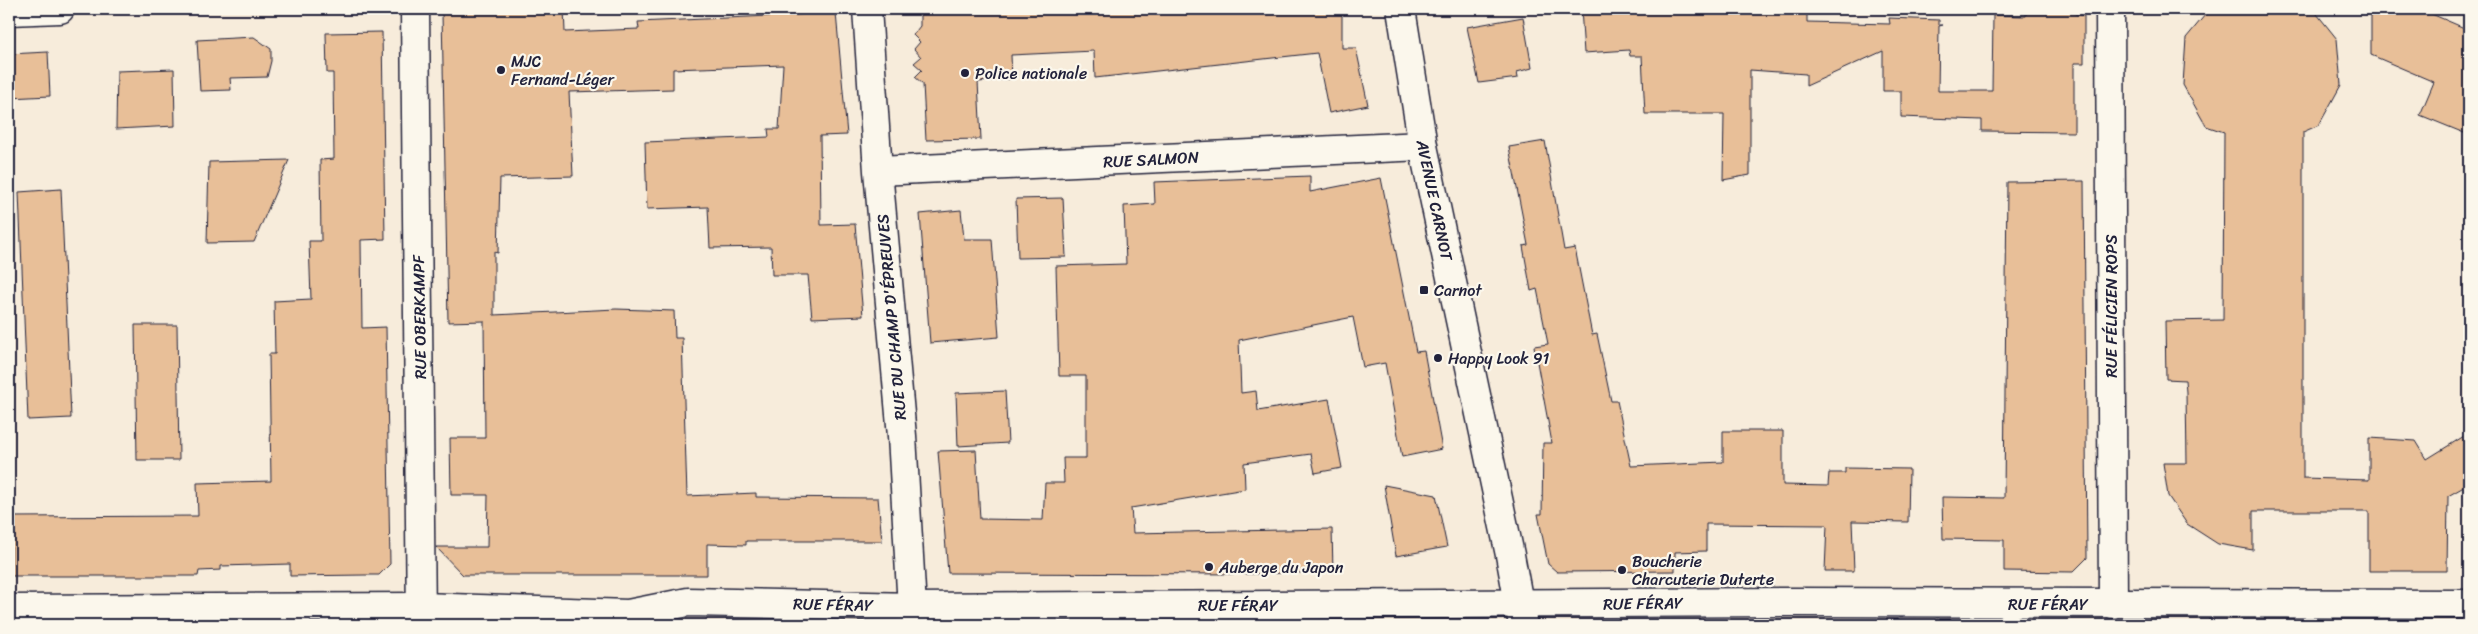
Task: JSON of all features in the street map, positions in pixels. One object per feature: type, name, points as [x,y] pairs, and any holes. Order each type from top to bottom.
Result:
[{"type":"street","points":[[9,11],[60,9]]},
{"type":"street","name":"RUE OBERKAMPF","points":[[415,9],[422,616]]},
{"type":"street","name":"RUE DU CHAMP D'ÉPREUVES","points":[[867,9],[878,171],[902,436],[913,616]]},
{"type":"street","name":"AVENUE CARNOT","points":[[1401,9],[1423,146],[1521,614]]},
{"type":"street","name":"RUE FÉLICIEN ROPS","points":[[2110,9],[2113,604]]},
{"type":"street","name":"RUE SALMON","points":[[878,171],[1423,146]]},
{"type":"street","name":"RUE FÉRAY","points":[[9,609],[422,616],[628,614],[688,602],[913,616],[2009,614],[2113,604],[2469,604]]},
{"type":"building","points":[[564,9],[565,32],[639,29],[638,22],[836,13],[847,135],[820,136],[821,225],[855,224],[863,316],[812,318],[808,275],[772,275],[771,247],[710,248],[708,207],[647,209],[645,142],[769,137],[768,129],[779,129],[783,65],[673,69],[673,89],[569,92],[573,176],[500,178],[498,253],[494,252],[494,315],[616,309],[674,311],[675,338],[682,338],[687,496],[756,493],[756,497],[878,498],[882,541],[746,541],[746,545],[707,544],[707,575],[463,575],[436,547],[487,547],[488,495],[451,495],[450,438],[485,438],[484,321],[448,322],[442,13]]},
{"type":"building","points":[[920,9],[1342,9],[1342,48],[1356,48],[1368,105],[1329,113],[1317,53],[1095,78],[1094,51],[1011,55],[1012,79],[978,82],[981,139],[926,140],[923,84],[915,77],[922,70],[914,63],[921,57],[914,49],[920,42],[913,35],[920,26]]},
{"type":"building","points":[[1581,9],[1807,9],[1807,22],[1890,24],[1889,18],[1939,20],[1939,25],[1943,25],[1939,26],[1938,91],[1992,91],[1993,15],[2026,16],[2026,9],[2074,9],[2075,14],[2084,16],[2084,63],[2074,63],[2074,132],[1982,131],[1982,120],[1901,117],[1901,91],[1883,91],[1883,51],[1806,86],[1806,74],[1750,70],[1750,175],[1723,180],[1724,114],[1645,114],[1642,56],[1630,56],[1629,50],[1584,53]]},
{"type":"building","points":[[2210,9],[2313,9],[2337,39],[2341,85],[2319,125],[2303,132],[2303,478],[2369,480],[2369,438],[2416,441],[2427,459],[2469,433],[2469,484],[2448,496],[2447,571],[2369,571],[2369,511],[2253,511],[2253,550],[2218,544],[2187,524],[2168,496],[2163,463],[2187,463],[2186,392],[2185,380],[2166,379],[2165,321],[2223,320],[2224,132],[2206,126],[2183,85],[2186,38]]},
{"type":"building","points":[[2371,9],[2420,9],[2469,30],[2469,135],[2420,115],[2434,82],[2371,55]]},
{"type":"building","points":[[1523,17],[1532,68],[1517,72],[1518,78],[1479,83],[1467,27]]},
{"type":"building","points":[[382,32],[385,239],[361,240],[362,328],[386,327],[390,564],[379,575],[290,576],[290,564],[221,566],[221,570],[199,571],[198,576],[11,576],[12,517],[198,516],[197,483],[271,481],[269,354],[275,354],[274,301],[311,299],[309,241],[321,241],[320,160],[334,159],[333,73],[327,73],[326,33]]},
{"type":"building","points":[[254,37],[271,49],[271,61],[267,77],[230,78],[231,90],[200,91],[197,40]]},
{"type":"building","points":[[48,52],[50,96],[9,98],[9,54]]},
{"type":"building","points":[[174,69],[175,126],[116,129],[117,71]]},
{"type":"building","points":[[1545,141],[1564,250],[1575,248],[1592,335],[1597,334],[1611,401],[1617,401],[1631,466],[1723,462],[1723,431],[1783,431],[1783,485],[1828,486],[1829,473],[1845,473],[1845,468],[1909,469],[1908,522],[1852,521],[1854,571],[1825,571],[1827,525],[1706,524],[1706,551],[1675,552],[1675,571],[1557,572],[1548,564],[1538,514],[1542,514],[1543,443],[1552,443],[1534,346],[1548,344],[1537,289],[1531,291],[1523,246],[1528,245],[1509,147]]},
{"type":"building","points":[[289,160],[254,242],[207,243],[209,162]]},
{"type":"building","points":[[1310,176],[1310,192],[1381,178],[1416,352],[1424,351],[1442,449],[1402,457],[1385,363],[1363,367],[1353,317],[1239,340],[1241,393],[1256,391],[1258,411],[1329,399],[1342,468],[1315,473],[1311,454],[1244,463],[1245,489],[1131,508],[1133,533],[1332,529],[1333,572],[1249,574],[948,573],[938,451],[976,450],[980,519],[1043,520],[1045,483],[1064,483],[1063,458],[1086,458],[1086,376],[1059,376],[1056,266],[1126,264],[1124,206],[1155,204],[1154,182]]},
{"type":"building","points":[[2084,181],[2087,558],[2073,572],[2004,571],[2004,540],[1943,539],[1942,497],[2004,498],[2007,182]]},
{"type":"building","points":[[61,189],[71,418],[28,420],[19,192]]},
{"type":"building","points":[[1063,198],[1066,257],[1018,258],[1016,199]]},
{"type":"building","points":[[961,210],[964,239],[992,239],[999,337],[930,343],[920,214]]},
{"type":"building","points":[[135,325],[177,325],[179,460],[137,460]]},
{"type":"building","points":[[1005,391],[1008,443],[958,446],[956,393]]},
{"type":"building","points":[[1384,485],[1436,495],[1447,547],[1396,556]]},
{"type":"place","name":"MJC Fernand-Léger","points":[[501,70]]},
{"type":"place","name":"Police nationale","points":[[965,73]]},
{"type":"place","name":"Carnot","points":[[1424,290]]},
{"type":"place","name":"Happy Look 91","points":[[1438,358]]},
{"type":"place","name":"Auberge du Japon","points":[[1209,567]]},
{"type":"place","name":"Boucherie Charcuterie Duterte","points":[[1622,570]]}]
